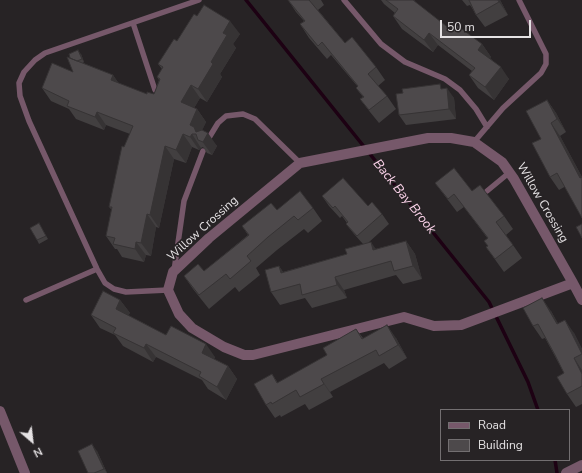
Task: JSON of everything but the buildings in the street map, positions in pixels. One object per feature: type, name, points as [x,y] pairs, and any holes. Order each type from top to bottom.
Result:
[{"type":"street","name":"Willow Crossing","points":[[168,290],[173,272],[209,238],[300,163],[428,138],[451,138],[474,142],[502,162],[510,172],[582,300]]},
{"type":"street","points":[[168,290],[179,314],[192,328],[224,347],[244,355],[253,355],[404,317],[434,326],[446,327],[461,325],[573,283]]},
{"type":"street","points":[[0,411],[4,434],[25,473]]},
{"type":"street","points":[[566,473],[582,465]]},
{"type":"lane","points":[[168,290],[126,292],[114,289],[105,283],[97,269],[29,121],[20,96],[19,83],[24,72],[34,60],[45,53],[199,0]]},
{"type":"lane","points":[[344,0],[381,44],[405,62],[444,79],[460,90],[476,109],[487,127]]},
{"type":"lane","points":[[474,142],[503,108],[541,73],[546,64],[546,54],[519,0]]},
{"type":"lane","points":[[133,23],[155,90]]},
{"type":"lane","points":[[207,142],[218,123],[226,116],[243,114],[255,119],[300,163]]},
{"type":"lane","points":[[173,272],[184,201],[203,151]]},
{"type":"lane","points":[[487,191],[510,172]]},
{"type":"lane","points":[[26,300],[97,269]]},
{"type":"waterway","name":"Back Bay Brook","points":[[246,0],[489,302],[528,382],[538,409]]},
{"type":"waterway","name":"Back Bay Brook","points":[[555,461],[557,473]]}]
